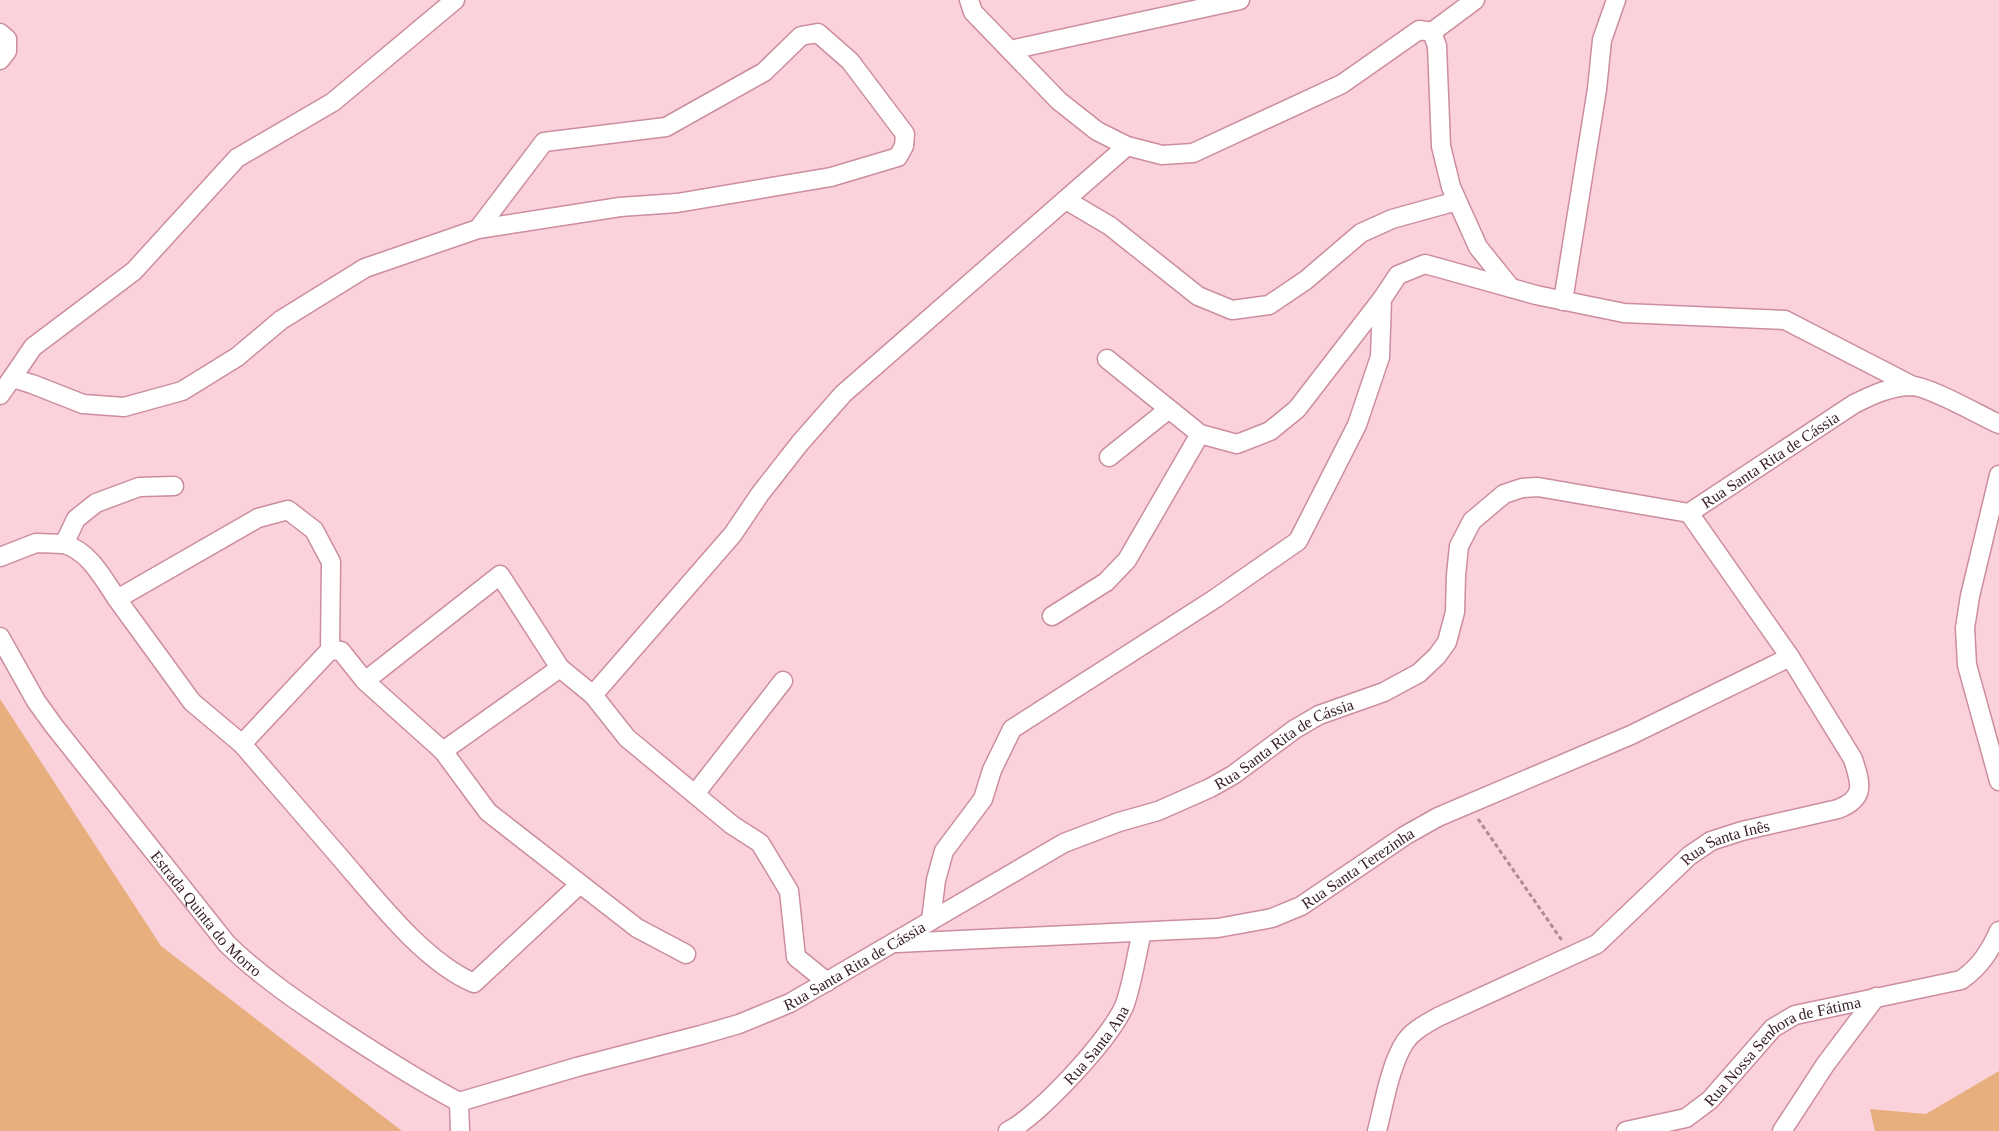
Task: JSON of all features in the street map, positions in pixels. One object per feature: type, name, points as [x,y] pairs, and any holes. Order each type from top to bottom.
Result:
[{"type":"street","points":[[0,395],[33,347],[134,271],[237,158],[333,102],[455,0]]},
{"type":"street","points":[[969,0],[973,12],[1059,101],[1097,131],[1127,146],[1162,155],[1193,153],[1342,84],[1419,30],[1432,32],[1475,0]]},
{"type":"street","points":[[1010,50],[1240,0]]},
{"type":"street","points":[[1563,301],[1597,89],[1602,40],[1616,0]]},
{"type":"street","points":[[1432,32],[1437,46],[1441,146],[1451,187],[1478,247],[1511,288]]},
{"type":"street","points":[[0,33],[7,39],[7,51],[0,60]]},
{"type":"street","points":[[12,378],[83,404],[124,407],[182,391],[237,357],[281,320],[365,268],[478,229],[620,207],[677,203],[831,177],[898,157],[904,146],[905,134],[850,61],[818,33],[801,36],[764,72],[666,127],[544,142],[478,229]]},
{"type":"street","points":[[593,695],[733,534],[760,494],[800,443],[843,394],[1127,146]]},
{"type":"street","points":[[1066,200],[1110,226],[1198,296],[1232,310],[1269,305],[1306,280],[1361,233],[1392,219],[1457,201]]},
{"type":"street","points":[[1107,359],[1200,434],[1237,444],[1270,431],[1297,409],[1398,275],[1425,264],[1563,301],[1624,313],[1785,320],[1912,386]]},
{"type":"street","points":[[931,920],[936,880],[944,851],[983,799],[992,770],[1012,729],[1216,598],[1298,541],[1357,425],[1380,357],[1382,299]]},
{"type":"street","name":"Rua Santa Rita de Cássia","points":[[459,1102],[577,1067],[739,1024],[790,1003],[1064,843],[1119,822],[1158,812],[1210,788],[1233,775],[1295,729],[1319,715],[1384,692],[1419,673],[1437,656],[1447,642],[1455,612],[1459,546],[1466,531],[1480,512],[1504,494],[1522,488],[1538,487],[1689,513],[1854,404],[1875,393],[1912,386],[1924,388],[1999,424]]},
{"type":"street","points":[[1109,457],[1169,409]]},
{"type":"street","points":[[1052,616],[1106,582],[1127,560],[1200,434]]},
{"type":"street","points":[[1999,475],[1970,596],[1965,628],[1967,665],[1999,781]]},
{"type":"street","points":[[64,544],[76,519],[96,503],[139,487],[174,486]]},
{"type":"street","points":[[117,599],[258,518],[288,510],[314,530],[332,562],[330,650],[242,744]]},
{"type":"street","name":"Rua Santa Inês","points":[[1377,1131],[1395,1062],[1405,1042],[1419,1027],[1597,944],[1689,856],[1711,841],[1742,831],[1838,809],[1849,804],[1858,796],[1860,787],[1852,759],[1790,657],[1689,513]]},
{"type":"street","points":[[0,557],[36,543],[64,544],[74,547],[93,563],[192,702],[242,744],[382,906],[427,952],[462,978],[474,983],[580,884]]},
{"type":"street","points":[[365,681],[500,575],[560,668],[593,695],[627,738],[732,825],[760,843],[789,891],[796,957],[826,982]]},
{"type":"street","name":"Estrada Quinta do Morro","points":[[0,637],[36,701],[54,726],[227,944],[247,963],[312,1011],[415,1079],[459,1102]]},
{"type":"street","points":[[330,650],[341,651],[365,681],[443,751],[488,812],[637,928],[686,954]]},
{"type":"street","name":"Rua Santa Terezinha","points":[[892,943],[1230,927],[1272,918],[1301,906],[1438,817],[1631,735],[1790,657]]},
{"type":"street","points":[[443,751],[560,668]]},
{"type":"street","points":[[694,794],[783,681]]},
{"type":"street","points":[[1782,1131],[1825,1065],[1876,997],[1961,980],[1981,963],[1999,931]]},
{"type":"street","name":"Rua Santa Ana","points":[[1008,1131],[1034,1114],[1114,1026],[1125,1004],[1142,932]]},
{"type":"street","name":"Rua Nossa Senhora de Fátima","points":[[1626,1131],[1686,1118],[1710,1100],[1773,1028],[1795,1016],[1876,997]]},
{"type":"street","points":[[459,1102],[460,1131]]},
{"type":"path","points":[[1467,805],[1573,956]]},
{"type":"shaded area","points":[[0,699],[161,946],[402,1131],[0,1131]]},
{"type":"shaded area","points":[[1999,1071],[1999,1131],[1875,1131],[1870,1109],[1926,1114]]}]
